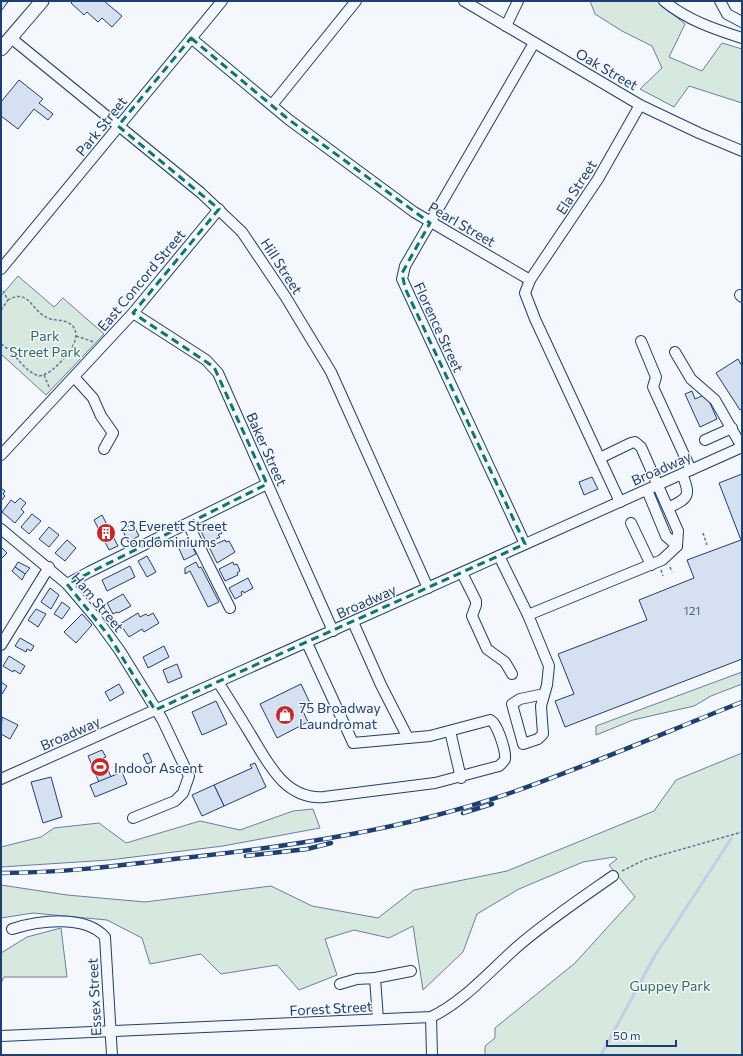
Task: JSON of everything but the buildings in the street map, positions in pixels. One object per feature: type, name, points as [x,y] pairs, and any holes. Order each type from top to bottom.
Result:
[{"type":"main road","points":[[1,50],[42,1]]},
{"type":"street","name":"Park Street","points":[[1,269],[222,1]]},
{"type":"street","points":[[272,106],[356,1]]},
{"type":"street","name":"Oak Street","points":[[464,1],[640,105],[692,130],[742,151]]},
{"type":"street","points":[[506,26],[518,1]]},
{"type":"street","points":[[664,1],[681,14],[720,31],[742,38]]},
{"type":"street","points":[[720,1],[727,14],[742,22]]},
{"type":"street","points":[[720,31],[727,14]]},
{"type":"street","name":"Hill Street","points":[[11,38],[219,209],[242,232],[252,245],[322,355],[428,588]]},
{"type":"street","name":"Pearl Street","points":[[191,38],[272,106],[329,150],[430,222],[530,280]]},
{"type":"street","name":"Florence Street","points":[[525,544],[402,279],[405,266],[534,43]]},
{"type":"street","name":"Ela Street","points":[[530,280],[595,184],[640,105]]},
{"type":"street","name":"East Concord Street","points":[[1,455],[133,313],[219,209]]},
{"type":"street","points":[[530,280],[526,288],[526,298],[620,502]]},
{"type":"street","name":"Baker Street","points":[[133,313],[214,367],[333,631]]},
{"type":"street","points":[[641,342],[656,377],[653,387],[686,472],[688,491],[687,496],[685,500],[668,508]]},
{"type":"street","points":[[675,352],[691,379],[715,400],[742,447]]},
{"type":"street","points":[[74,376],[93,398],[101,416],[113,433],[104,450]]},
{"type":"street","points":[[705,440],[732,428]]},
{"type":"street","points":[[528,615],[651,565],[668,556],[677,546],[678,531],[641,447],[635,442],[631,443],[600,458]]},
{"type":"street","name":"Broadway","points":[[1,779],[742,447]]},
{"type":"street","points":[[68,584],[89,572],[267,484]]},
{"type":"street","points":[[647,490],[666,536],[677,546]]},
{"type":"street","points":[[631,523],[651,565]]},
{"type":"street","points":[[188,524],[230,608]]},
{"type":"street","name":"Ham Street","points":[[1,529],[68,584],[109,636],[162,719],[188,776],[183,793],[175,801],[133,818]]},
{"type":"street","points":[[499,556],[528,615],[547,659],[549,673],[544,694],[541,706],[543,734],[538,739],[523,744],[512,704],[520,699],[544,694]]},
{"type":"street","points":[[1,645],[48,567]]},
{"type":"street","points":[[462,573],[476,601],[472,616],[486,649],[506,662],[512,674]]},
{"type":"street","points":[[353,622],[381,685],[408,738]]},
{"type":"street","points":[[218,682],[272,770],[290,787],[306,796],[324,797],[435,783],[461,778],[499,766],[504,762],[505,756],[496,725],[493,720],[482,720],[430,736],[353,743],[307,643]]},
{"type":"street","points":[[450,731],[461,778]]},
{"type":"street","name":"Forest Street","points":[[1,1036],[431,1017],[441,1012],[459,998],[546,924],[613,876]]},
{"type":"street","name":"Essex Street","points":[[12,929],[41,922],[56,921],[77,924],[95,929],[105,937],[112,1055]]},
{"type":"street","points":[[340,984],[357,979],[375,978],[411,971]]},
{"type":"street","points":[[375,978],[378,1020]]},
{"type":"street","points":[[431,1017],[432,1055]]},
{"type":"path","points":[[3,291],[8,300]]},
{"type":"path","points":[[1,310],[8,300],[18,296],[26,298],[47,318],[69,323],[75,330],[76,336],[75,344],[70,352],[51,371],[39,376],[30,372],[20,363],[11,350],[1,344]]},
{"type":"path","points":[[76,336],[94,342]]},
{"type":"path","points":[[44,375],[50,389]]},
{"type":"path","points":[[703,533],[707,545]]},
{"type":"path","points":[[613,876],[629,866],[644,860],[742,832]]},
{"type":"highlighted area","points":[[191,38],[288,119],[430,223],[402,273],[405,288],[525,544],[155,710],[109,636],[67,584],[267,484],[214,367],[133,313],[219,209],[118,126]]},
{"type":"green space","points":[[590,1],[657,1],[685,24],[669,57],[702,71],[722,43],[742,49],[742,103],[689,86],[674,107],[640,89],[662,68],[652,46],[622,31],[595,14]]},
{"type":"green space","name":"Park Street Park","points":[[18,276],[54,307],[63,298],[104,334],[46,395],[1,354],[1,296]]},
{"type":"green space","points":[[742,672],[742,684],[711,696],[694,706],[633,720],[596,735],[596,726]]},
{"type":"green space","name":"Guppey Park","points":[[742,753],[742,1055],[485,1055],[485,1046],[495,1038],[495,1028],[575,963],[635,897],[609,865],[617,859],[614,857],[583,862],[519,889],[477,914],[463,952],[423,990],[413,926],[389,938],[354,930],[325,939],[337,975],[299,990],[277,965],[221,974],[201,954],[150,964],[142,938],[107,920],[33,913],[1,918],[1,885],[67,895],[145,902],[271,886],[312,906],[378,918],[414,890],[507,871],[654,811],[676,780]]},
{"type":"green space","points":[[313,809],[320,828],[223,846],[109,860],[1,867],[1,847],[41,837],[54,828],[99,823],[126,843],[200,821],[240,830],[293,811]]},
{"type":"green space","points":[[61,928],[67,977],[4,977],[1,983],[1,953],[27,937]]},
{"type":"waterway","points":[[601,1055],[654,957],[731,839]]},
{"type":"railway","points":[[1,873],[88,869],[260,849],[303,843],[388,827],[472,805],[542,782],[742,702]]},
{"type":"railway","points":[[463,813],[492,804]]},
{"type":"railway","points":[[246,856],[307,849],[331,843]]},
{"type":"place","name":"23 Everett Street Condominiums","points":[[106,533]]},
{"type":"place","name":"75 Broadway Laundromat","points":[[285,715]]},
{"type":"place","name":"Indoor Ascent","points":[[100,767]]}]
